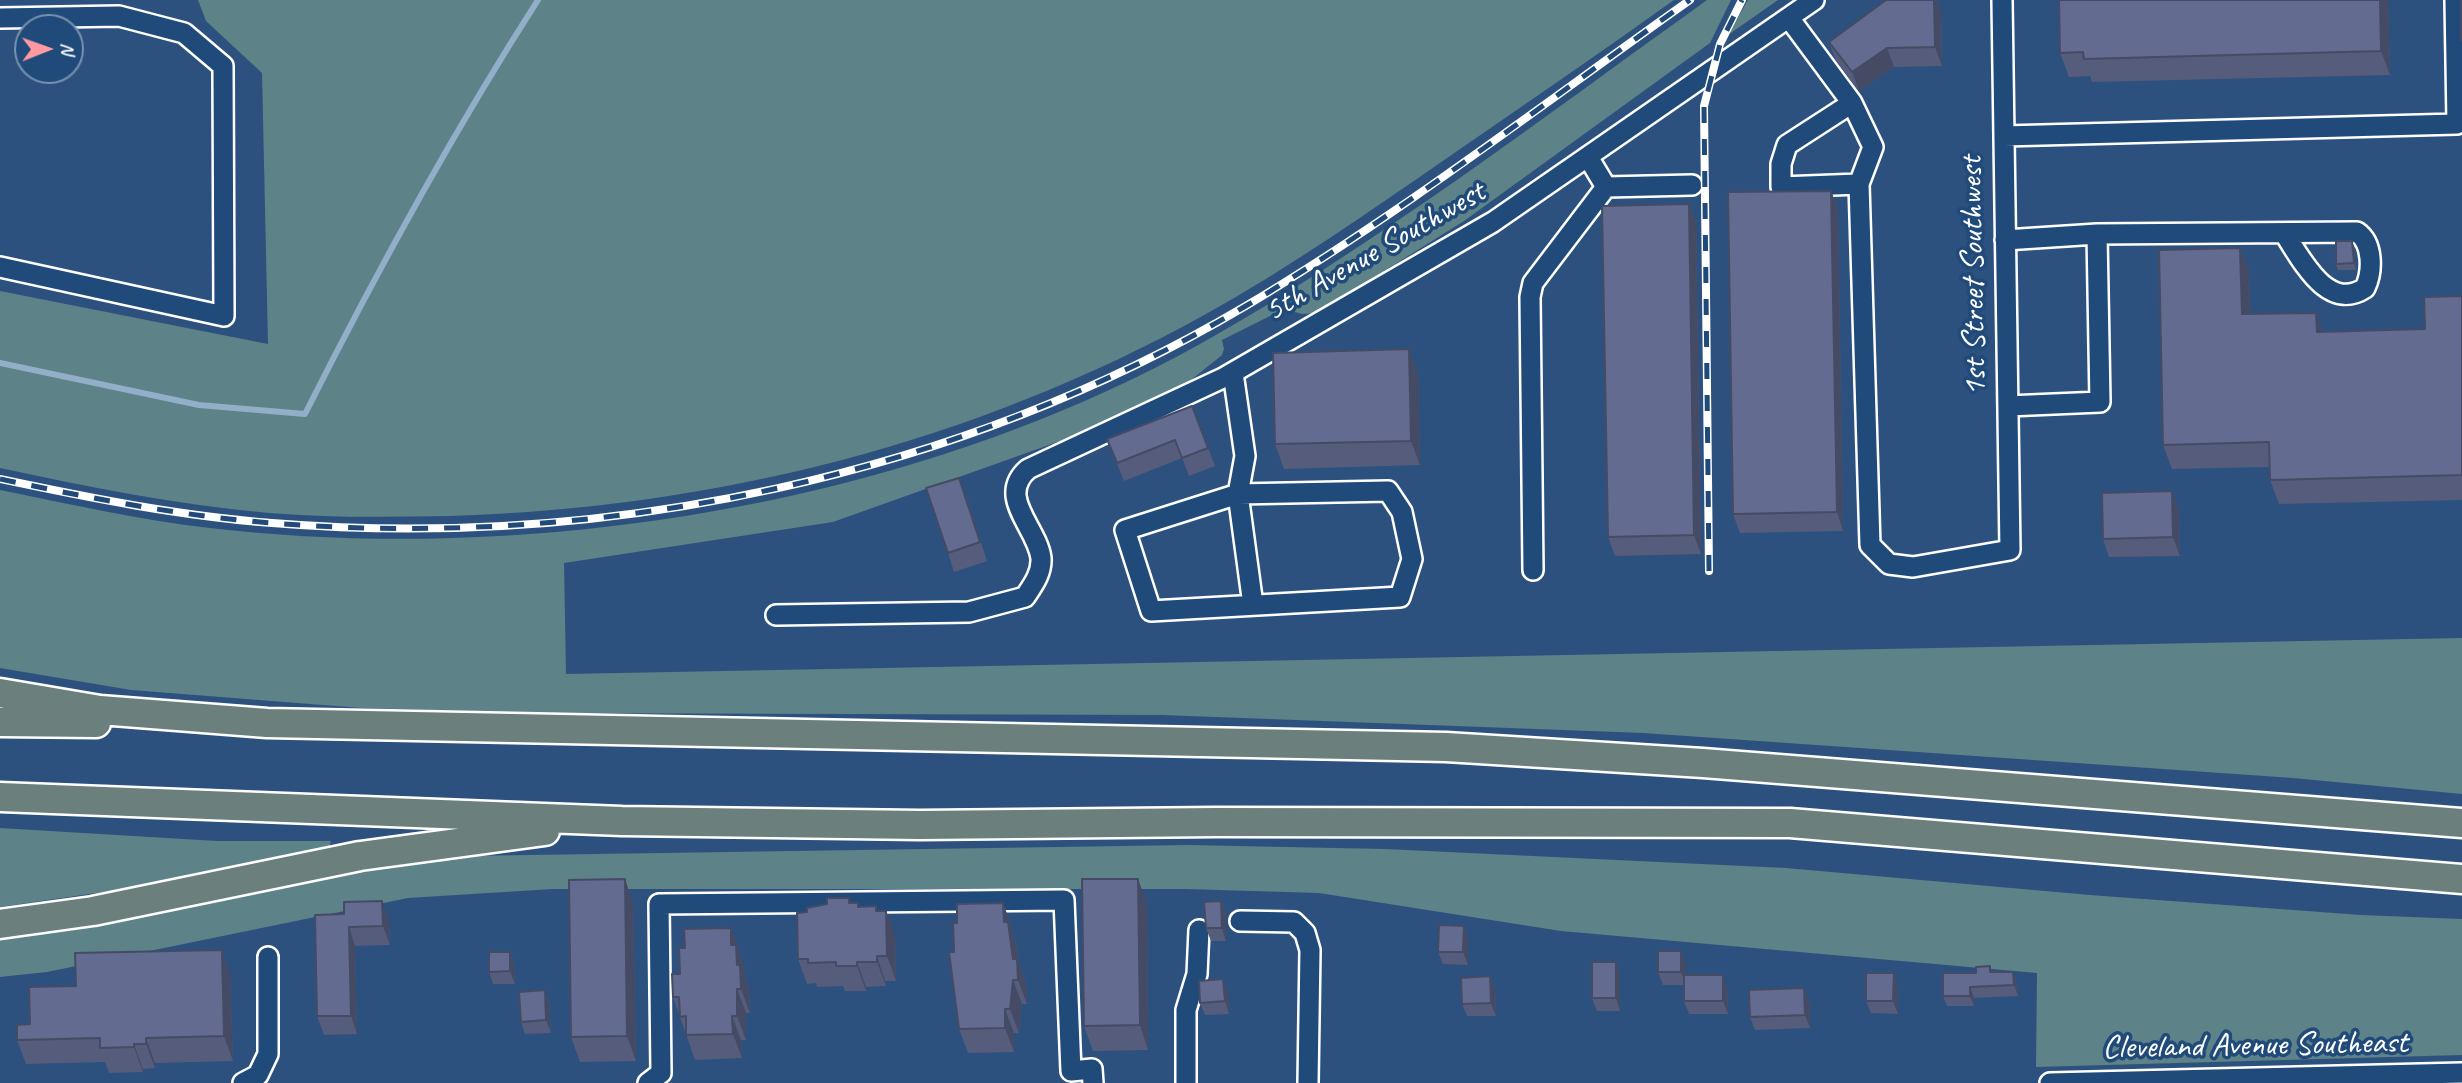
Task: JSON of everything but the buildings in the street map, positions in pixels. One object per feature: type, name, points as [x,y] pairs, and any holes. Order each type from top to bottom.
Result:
[{"type":"highway","points":[[0,693],[100,710],[267,723]]},
{"type":"highway","points":[[0,722],[267,723],[1446,747],[1690,762],[2462,823]]},
{"type":"highway","points":[[0,797],[622,821],[920,825],[1216,822],[1790,823],[2462,879]]},
{"type":"highway","points":[[0,924],[93,911],[360,856],[622,821]]},
{"type":"street","name":"5th Avenue Southwest","points":[[776,615],[969,612],[1025,597],[1038,579],[1041,557],[1018,503],[1015,489],[1021,475],[1040,463],[1233,373],[1493,222],[1814,0]]},
{"type":"street","name":"1st Street Southwest","points":[[1859,184],[1870,545],[1888,565],[1913,568],[2010,550],[2002,0]]},
{"type":"street","points":[[2004,136],[2457,124],[2455,0]]},
{"type":"street","points":[[0,18],[118,16],[184,33],[223,66],[224,316],[0,267]]},
{"type":"street","points":[[1789,18],[1852,103],[1873,147],[1859,184],[1781,187],[1781,164],[1787,145],[1852,103]]},
{"type":"street","points":[[1588,157],[1606,187]]},
{"type":"street","points":[[1606,187],[1692,185]]},
{"type":"street","points":[[1533,570],[1530,297],[1533,283],[1606,187]]},
{"type":"street","points":[[2005,240],[2097,234],[2357,232],[2363,237],[2368,251],[2370,272],[2365,288],[2355,293],[2334,292],[2317,282],[2284,233]]},
{"type":"street","points":[[2008,406],[2100,402],[2097,234]]},
{"type":"street","points":[[1233,373],[1245,456],[1238,494],[1253,605]]},
{"type":"street","points":[[1388,492],[1402,512],[1412,559],[1401,597],[1151,611],[1125,530],[1238,494],[1388,492]]},
{"type":"street","points":[[648,1083],[661,1073],[659,904],[1064,900],[1071,1070],[1092,1069],[1093,1083]]},
{"type":"street","points":[[1240,921],[1294,922],[1305,933],[1310,950],[1308,1083]]},
{"type":"street","points":[[1186,1083],[1186,1010],[1197,974],[1199,930]]},
{"type":"street","points":[[243,1083],[258,1075],[268,1054],[268,957]]},
{"type":"street","name":"Cleveland Avenue Southeast","points":[[2050,1083],[2462,1073]]},
{"type":"green space","points":[[198,0],[1674,0],[1390,197],[1269,277],[1206,314],[1118,359],[1027,399],[935,432],[840,460],[744,483],[647,499],[549,510],[382,517],[292,515],[235,510],[167,500],[0,468],[0,291],[268,344],[262,73],[206,21]]},
{"type":"green space","points":[[1707,0],[1731,0],[1710,43],[1464,221],[1317,313],[1302,314],[1284,309],[1222,340],[1222,355],[1191,380],[1141,407],[1088,431],[833,522],[564,563],[566,674],[2462,638],[2462,794],[2293,778],[1643,733],[1162,715],[526,713],[361,708],[131,690],[0,668],[0,490],[131,516],[210,528],[334,538],[461,538],[590,529],[719,510],[846,483],[970,446],[1088,399],[1200,344],[1395,223]]},
{"type":"green space","points":[[1748,0],[1778,0],[1728,35]]},
{"type":"green space","points":[[0,828],[217,841],[331,841],[329,848],[124,889],[0,907]]},
{"type":"green space","points":[[1188,845],[1385,849],[1786,868],[2090,895],[2361,915],[2462,919],[2462,1055],[2036,1067],[2037,973],[1561,931],[1319,893],[1185,889],[553,889],[408,898],[47,972],[0,977],[0,938],[79,929],[378,865],[463,856]]},
{"type":"waterway","points":[[0,363],[199,405],[305,414],[416,204],[475,101],[538,0]]},
{"type":"railway","points":[[0,479],[169,511],[272,523],[397,528],[523,525],[650,511],[775,489],[897,457],[1017,416],[1133,366],[1244,307],[1302,272],[1414,197],[1690,0]]},
{"type":"railway","points":[[1709,571],[1704,106],[1720,44],[1742,0]]}]
